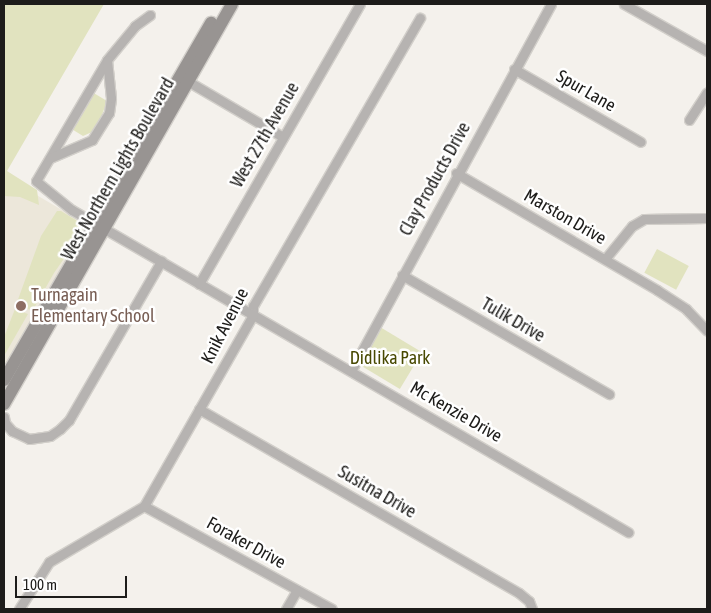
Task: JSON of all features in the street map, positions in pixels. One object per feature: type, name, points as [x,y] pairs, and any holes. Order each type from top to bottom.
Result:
[{"type":"street","name":"West Northern Lights Boulevard","points":[[4,405],[100,226],[184,79],[223,4]]},
{"type":"street","name":"West Northern Lights Boulevard","points":[[184,79],[232,4]]},
{"type":"street","name":"West 27th Avenue","points":[[199,284],[360,4]]},
{"type":"street","name":"Clay Products Drive","points":[[351,371],[456,173],[550,4]]},
{"type":"street","points":[[624,4],[707,51]]},
{"type":"street","points":[[50,158],[107,60],[135,26],[150,15]]},
{"type":"street","name":"Knik Avenue","points":[[144,506],[253,316],[253,306],[420,18]]},
{"type":"street","points":[[50,158],[92,140],[109,113],[111,98],[107,60]]},
{"type":"street","name":"Spur Lane","points":[[514,69],[641,142]]},
{"type":"street","points":[[184,79],[283,137]]},
{"type":"street","points":[[689,120],[707,92]]},
{"type":"street","name":"Mc Kenzie Drive","points":[[50,158],[36,181],[72,210],[628,532]]},
{"type":"street","name":"Marston Drive","points":[[456,173],[657,290],[686,309],[707,331]]},
{"type":"street","points":[[605,259],[632,226],[644,219],[707,218]]},
{"type":"street","name":"West Northern Lights Boulevard","points":[[4,380],[100,226]]},
{"type":"street","points":[[4,420],[12,431],[29,439],[50,436],[69,420],[162,262]]},
{"type":"street","name":"Tulik Drive","points":[[402,275],[609,394]]},
{"type":"street","name":"Susitna Drive","points":[[199,408],[519,592],[529,600],[532,609]]},
{"type":"street","points":[[19,609],[49,562],[144,506]]},
{"type":"street","name":"Foraker Drive","points":[[144,506],[332,609]]},
{"type":"street","points":[[286,609],[297,590]]},
{"type":"shaded area","name":"Turnagain Elementary School","points":[[4,176],[86,224],[4,367]]},
{"type":"green space","points":[[4,4],[104,4],[7,171],[37,190],[39,205],[20,197],[4,196]]},
{"type":"green space","points":[[92,92],[107,101],[99,123],[92,132],[83,136],[70,128]]},
{"type":"green space","points":[[57,211],[61,211],[84,225],[83,231],[54,273],[33,310],[26,309],[16,305],[41,236]]},
{"type":"green space","points":[[657,249],[689,266],[676,290],[644,273]]},
{"type":"green space","points":[[15,309],[28,314],[4,356],[4,337]]},
{"type":"green space","name":"Didlika Park","points":[[380,327],[422,352],[400,389],[358,364]]},
{"type":"place","name":"Turnagain Elementary School","points":[[21,306]]}]
